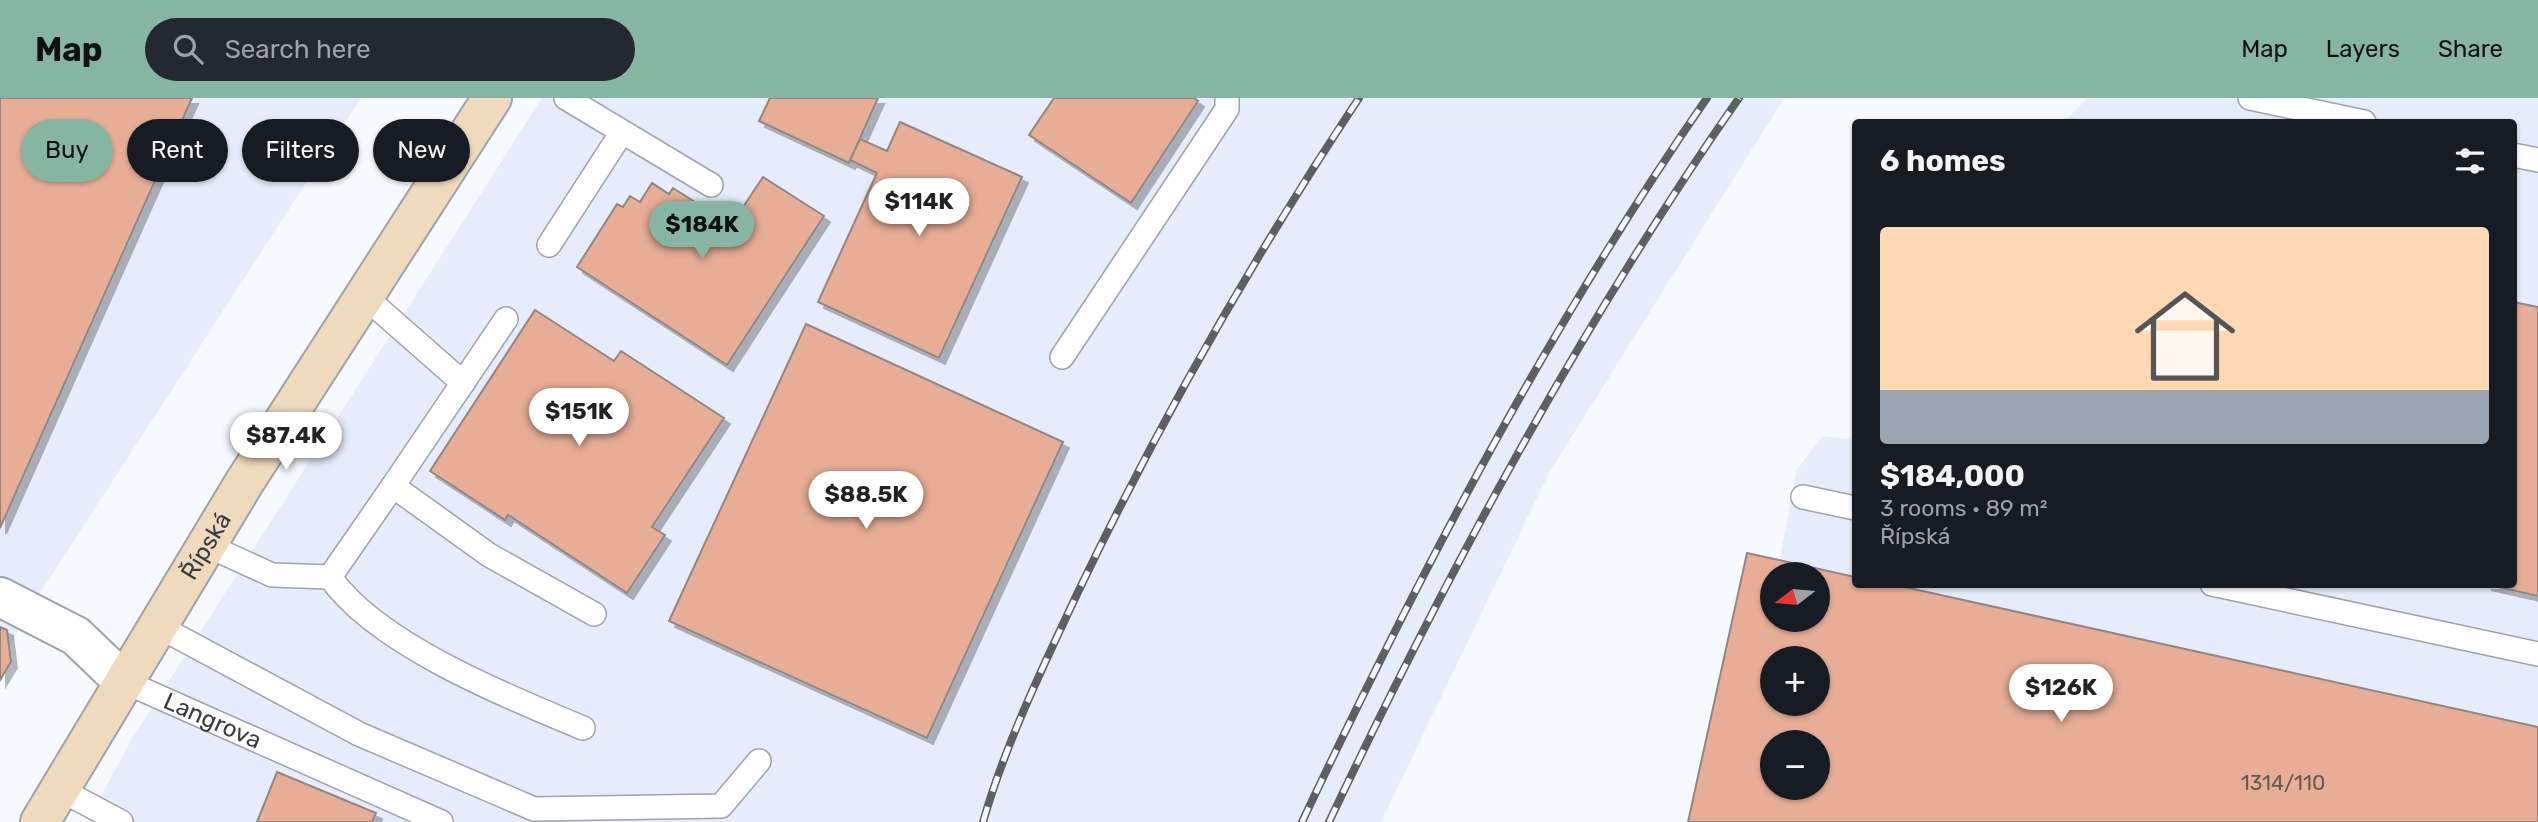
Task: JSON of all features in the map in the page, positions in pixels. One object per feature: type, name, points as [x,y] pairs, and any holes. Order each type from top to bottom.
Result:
[{"type":"street","name":"Řípská","points":[[40,822],[156,625],[363,296],[492,98]]},
{"type":"street","name":"Langrova","points":[[0,597],[76,636],[123,681]]},
{"type":"lane","points":[[566,98],[710,185]]},
{"type":"lane","points":[[1062,357],[1227,109],[1227,98]]},
{"type":"lane","points":[[2250,98],[2350,119]]},
{"type":"lane","points":[[549,245],[622,132]]},
{"type":"lane","points":[[2517,156],[2538,160]]},
{"type":"lane","points":[[363,296],[463,383]]},
{"type":"lane","points":[[330,577],[506,319]]},
{"type":"lane","points":[[393,486],[489,555],[594,614]]},
{"type":"lane","points":[[1803,497],[1852,507]]},
{"type":"lane","points":[[206,545],[272,575],[330,577]]},
{"type":"lane","points":[[330,577],[345,599],[381,626],[491,690],[583,728]]},
{"type":"lane","points":[[2231,588],[2538,654]]},
{"type":"lane","points":[[156,625],[359,734],[534,809],[721,806],[759,761]]},
{"type":"lane","name":"Langrova","points":[[123,681],[441,822]]},
{"type":"lane","points":[[59,789],[121,822]]},
{"type":"shaded area","points":[[0,98],[361,98],[347,119],[242,119],[242,182],[307,182],[29,610],[9,648],[11,662],[0,680]]},
{"type":"shaded area","points":[[542,98],[1784,98],[1549,473],[1381,822],[87,822],[133,737]]},
{"type":"shaded area","points":[[2088,98],[2538,98],[2538,822],[1688,822],[1747,553],[1780,559],[1797,469],[1823,436],[1852,440],[1852,588],[2517,588],[2517,119],[2067,119]]},
{"type":"building","points":[[0,98],[192,98],[183,119],[127,119],[127,182],[154,182],[0,528]]},
{"type":"building","points":[[770,98],[878,98],[849,163],[759,121]]},
{"type":"building","points":[[1054,98],[1194,98],[1198,101],[1131,203],[1029,135]]},
{"type":"building","points":[[900,122],[1022,177],[939,358],[818,302],[877,173],[850,160],[860,139],[887,151]]},
{"type":"building","points":[[763,177],[824,216],[727,365],[577,267],[617,204],[623,207],[630,196],[640,202],[652,183],[669,194],[673,188],[731,225]]},
{"type":"building","points":[[2517,303],[2538,307],[2538,596],[2503,588],[2517,588]]},
{"type":"building","points":[[535,310],[614,361],[621,351],[724,418],[652,527],[665,535],[627,593],[508,515],[505,520],[430,471]]},
{"type":"building","points":[[806,324],[1063,442],[927,738],[669,621]]},
{"type":"building","points":[[1747,553],[1788,562],[1760,562],[1760,632],[1830,632],[1830,571],[1852,576],[1852,588],[1909,588],[2538,727],[2538,822],[1688,822]]},
{"type":"building","points":[[0,627],[7,630],[11,662],[0,680]]},
{"type":"building","points":[[277,772],[376,813],[372,822],[257,822]]},
{"type":"railway","points":[[983,822],[1014,734],[1109,528],[1210,340],[1282,218],[1359,98]]},
{"type":"railway","points":[[1302,822],[1393,635],[1490,452],[1594,272],[1707,98]]},
{"type":"railway","points":[[1329,822],[1421,635],[1519,451],[1625,272],[1739,98]]}]
